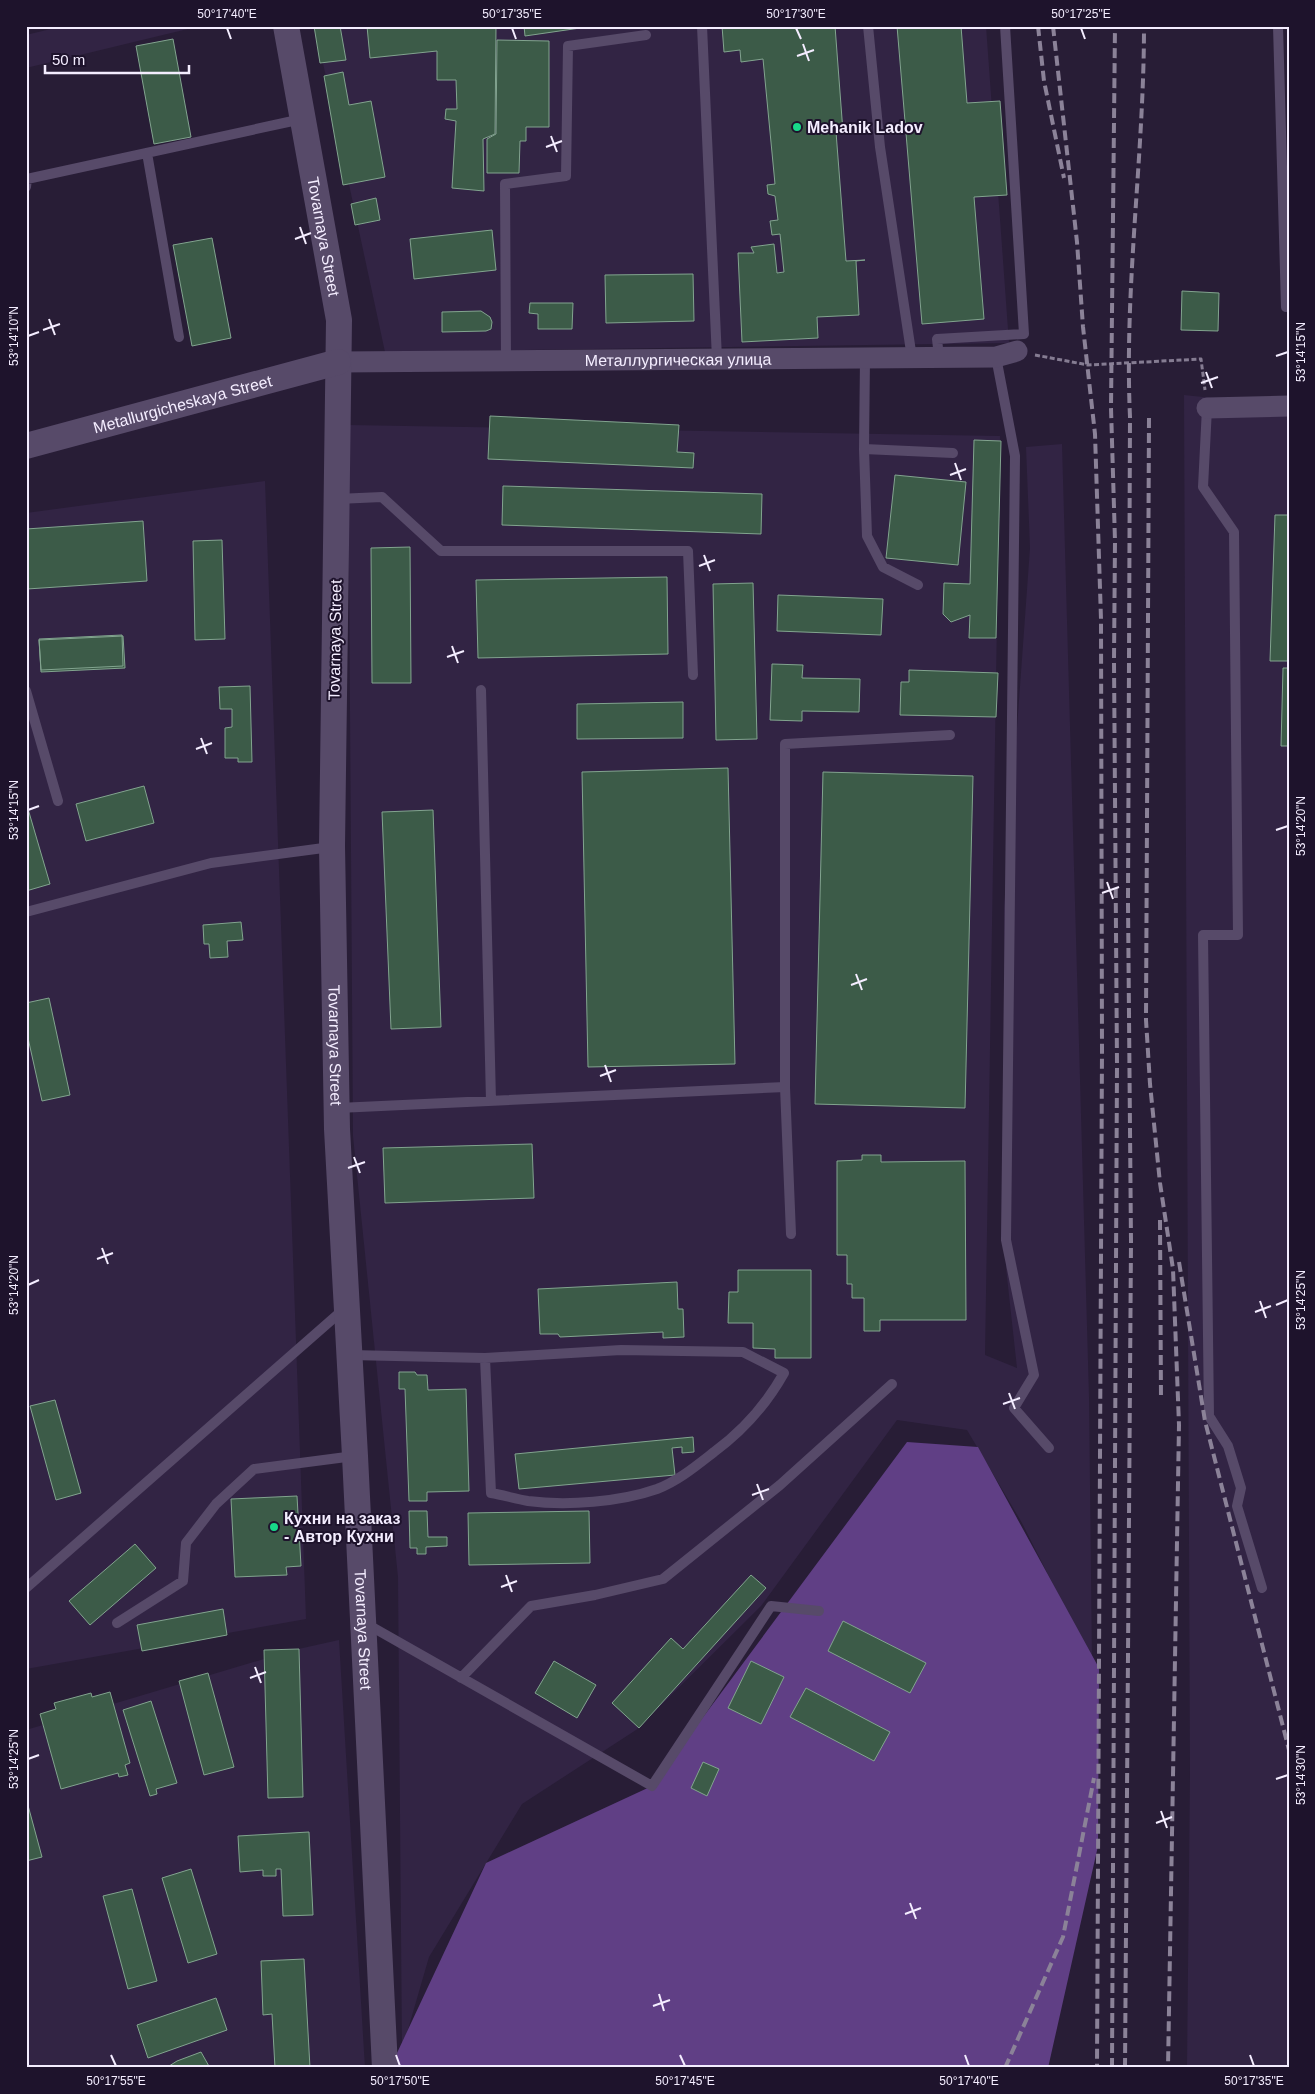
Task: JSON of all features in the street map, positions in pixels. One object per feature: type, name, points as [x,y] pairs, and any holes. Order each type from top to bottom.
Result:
[{"type":"street","name":"Tovarnaya Street","points":[[286,26],[339,320],[332,846],[337,1108],[385,2068]]},
{"type":"street","name":"Металлургическая улица","points":[[338,362],[996,357],[1017,351]]},
{"type":"street","name":"Metallurgicheskaya Street","points":[[26,446],[338,362]]},
{"type":"street","points":[[1207,408],[1289,406]]},
{"type":"lane","points":[[702,26],[717,359]]},
{"type":"lane","points":[[868,26],[880,147],[912,358]]},
{"type":"lane","points":[[939,357],[937,339],[1024,334],[1005,26]]},
{"type":"lane","points":[[1278,26],[1286,307]]},
{"type":"lane","points":[[506,361],[505,184],[566,176],[568,46],[646,35]]},
{"type":"lane","points":[[27,181],[303,119]]},
{"type":"lane","points":[[147,153],[179,337]]},
{"type":"lane","points":[[996,357],[1015,456],[1006,1240],[1034,1375],[1014,1408],[1049,1448]]},
{"type":"lane","points":[[865,358],[864,449],[867,536],[883,567],[918,585]]},
{"type":"lane","points":[[1207,408],[1203,487],[1234,532],[1238,935],[1203,935],[1209,1416],[1228,1446],[1241,1488],[1237,1506],[1262,1588]]},
{"type":"lane","points":[[864,449],[953,453]]},
{"type":"lane","points":[[336,499],[382,497],[441,550],[688,551],[693,675]]},
{"type":"lane","points":[[481,690],[491,1101]]},
{"type":"lane","points":[[26,691],[58,801]]},
{"type":"lane","points":[[792,1234],[785,1087],[784,744],[950,735]]},
{"type":"lane","points":[[26,912],[211,863],[332,846]]},
{"type":"lane","points":[[337,1108],[785,1087]]},
{"type":"lane","points":[[26,1588],[346,1306]]},
{"type":"lane","points":[[349,1355],[485,1358],[621,1350],[743,1352],[784,1373],[770,1398],[733,1438],[675,1480],[656,1489],[620,1498],[578,1502],[529,1501],[491,1493],[485,1358]]},
{"type":"lane","points":[[462,1678],[531,1606],[595,1595],[663,1579],[780,1485],[892,1384]]},
{"type":"lane","points":[[117,1623],[183,1581],[186,1543],[216,1504],[254,1469],[355,1456]]},
{"type":"lane","points":[[364,1622],[652,1786],[771,1606],[819,1611]]},
{"type":"path","points":[[1017,351],[1088,365],[1201,359],[1207,408]]},
{"type":"shaded area","points":[[63,26],[196,27],[26,68],[26,35]]},
{"type":"shaded area","points":[[315,26],[986,26],[1009,343],[385,352]]},
{"type":"shaded area","points":[[1184,395],[1289,406],[1289,2068],[1187,2068],[1190,1774]]},
{"type":"shaded area","points":[[348,425],[1000,436],[985,1355],[1017,1368],[1006,1268],[1004,908],[1030,548],[1026,447],[1062,444],[1089,1397],[1092,1662],[1022,1523],[967,1430],[897,1420],[761,1606],[636,1730],[522,1804],[429,1957],[402,2050],[398,1577],[353,1136]]},
{"type":"shaded area","points":[[265,481],[306,1619],[26,1669],[26,513]]},
{"type":"shaded area","points":[[907,1442],[978,1447],[1099,1668],[1098,1846],[1048,2068],[390,2068],[486,1863],[652,1786]]},
{"type":"shaded area","points":[[339,1640],[365,2068],[26,2068],[26,1730],[294,1650]]},
{"type":"building","points":[[314,26],[340,26],[346,60],[320,63]]},
{"type":"building","points":[[367,26],[496,26],[495,134],[483,139],[484,191],[452,188],[456,121],[445,119],[446,109],[457,109],[456,80],[437,80],[437,51],[370,58]]},
{"type":"building","points":[[524,26],[594,26],[525,36]]},
{"type":"building","points":[[722,26],[835,26],[843,132],[836,132],[846,261],[865,260],[856,261],[859,315],[817,317],[818,338],[742,342],[738,253],[754,253],[751,247],[774,244],[777,273],[784,272],[780,234],[772,235],[770,221],[778,220],[775,196],[768,194],[767,185],[775,184],[763,59],[741,62],[740,50],[724,52]]},
{"type":"building","points":[[897,26],[961,26],[967,103],[1000,101],[1007,195],[974,197],[984,319],[922,324]]},
{"type":"building","points":[[173,39],[191,137],[154,144],[136,46]]},
{"type":"building","points":[[497,40],[549,41],[549,127],[526,127],[526,141],[520,141],[519,173],[487,173],[487,139],[496,134]]},
{"type":"building","points":[[343,72],[349,105],[371,101],[385,177],[343,185],[324,76]]},
{"type":"building","points":[[376,198],[380,220],[355,225],[351,204]]},
{"type":"building","points":[[492,230],[496,270],[414,279],[410,239]]},
{"type":"building","points":[[212,238],[231,338],[192,346],[173,245]]},
{"type":"building","points":[[693,274],[694,321],[606,323],[605,275]]},
{"type":"building","points":[[1182,291],[1219,293],[1218,331],[1181,330]]},
{"type":"building","points":[[530,303],[573,303],[572,329],[538,329],[538,314],[529,313]]},
{"type":"building","points":[[481,311],[490,317],[492,322],[491,329],[486,331],[442,332],[442,312]]},
{"type":"building","points":[[490,416],[679,425],[677,452],[694,453],[693,468],[488,459]]},
{"type":"building","points":[[974,440],[1001,441],[996,638],[969,638],[970,615],[951,622],[943,614],[944,583],[970,584]]},
{"type":"building","points":[[895,475],[966,482],[958,565],[886,558]]},
{"type":"building","points":[[503,486],[762,494],[761,534],[502,525]]},
{"type":"building","points":[[1275,515],[1289,515],[1289,661],[1270,661]]},
{"type":"building","points":[[143,521],[147,581],[27,589],[26,529]]},
{"type":"building","points":[[222,540],[225,639],[195,640],[193,541]]},
{"type":"building","points":[[410,547],[411,683],[372,683],[371,548]]},
{"type":"building","points":[[667,577],[668,654],[478,658],[476,580]]},
{"type":"building","points":[[753,583],[757,739],[716,740],[713,584]]},
{"type":"building","points":[[778,595],[883,599],[881,635],[777,631]]},
{"type":"building","points":[[122,635],[123,666],[41,670],[39,639]]},
{"type":"building","points":[[123,636],[125,668],[41,672],[39,640]]},
{"type":"building","points":[[772,664],[803,665],[802,678],[860,679],[859,712],[802,711],[802,721],[770,720]]},
{"type":"building","points":[[1283,668],[1289,668],[1289,746],[1281,746]]},
{"type":"building","points":[[909,670],[998,673],[996,717],[900,715],[901,682],[909,682]]},
{"type":"building","points":[[250,686],[252,762],[238,762],[238,758],[225,758],[225,728],[232,727],[232,709],[220,709],[219,687]]},
{"type":"building","points":[[683,702],[683,738],[577,739],[577,704]]},
{"type":"building","points":[[728,768],[735,1064],[588,1067],[582,772]]},
{"type":"building","points":[[823,772],[973,776],[965,1108],[815,1104]]},
{"type":"building","points":[[144,786],[154,823],[86,841],[76,804]]},
{"type":"building","points":[[26,802],[50,884],[26,891]]},
{"type":"building","points":[[433,810],[441,1027],[391,1029],[382,812]]},
{"type":"building","points":[[241,922],[243,940],[227,941],[228,957],[210,958],[209,944],[204,944],[203,925]]},
{"type":"building","points":[[49,998],[70,1095],[42,1101],[26,1029],[26,1003]]},
{"type":"building","points":[[532,1144],[534,1198],[385,1203],[383,1148]]},
{"type":"building","points":[[862,1155],[881,1155],[881,1162],[965,1161],[966,1320],[880,1320],[880,1331],[864,1331],[864,1298],[852,1298],[852,1284],[847,1284],[847,1255],[837,1255],[837,1161],[862,1160]]},
{"type":"building","points":[[738,1270],[811,1270],[811,1358],[775,1358],[775,1349],[753,1348],[753,1323],[728,1323],[729,1292],[738,1292]]},
{"type":"building","points":[[677,1282],[678,1309],[683,1309],[684,1337],[663,1338],[663,1332],[560,1337],[558,1334],[540,1334],[538,1289]]},
{"type":"building","points":[[399,1372],[415,1372],[417,1375],[427,1375],[428,1390],[466,1389],[469,1491],[427,1492],[427,1501],[409,1501],[405,1389],[399,1389]]},
{"type":"building","points":[[55,1400],[81,1493],[56,1500],[30,1406]]},
{"type":"building","points":[[693,1437],[694,1452],[682,1453],[682,1447],[672,1448],[675,1475],[519,1489],[515,1454]]},
{"type":"building","points":[[297,1496],[301,1566],[286,1567],[287,1575],[235,1577],[231,1499]]},
{"type":"building","points":[[409,1511],[427,1511],[428,1537],[447,1537],[447,1546],[426,1547],[426,1554],[417,1554],[417,1548],[410,1548]]},
{"type":"building","points":[[589,1511],[590,1563],[469,1565],[468,1513]]},
{"type":"building","points":[[135,1544],[156,1568],[90,1625],[69,1601]]},
{"type":"building","points":[[751,1575],[766,1588],[639,1728],[612,1703],[671,1638],[683,1649]]},
{"type":"building","points":[[223,1609],[227,1635],[142,1651],[137,1625]]},
{"type":"building","points":[[843,1621],[926,1663],[910,1693],[828,1651]]},
{"type":"building","points":[[299,1649],[303,1797],[268,1798],[264,1650]]},
{"type":"building","points":[[554,1661],[596,1685],[577,1718],[535,1693]]},
{"type":"building","points":[[751,1661],[784,1677],[761,1724],[728,1708]]},
{"type":"building","points":[[208,1673],[234,1767],[204,1775],[179,1681]]},
{"type":"building","points":[[806,1688],[890,1732],[874,1761],[790,1717]]},
{"type":"building","points":[[110,1692],[130,1763],[125,1765],[128,1775],[119,1777],[118,1773],[61,1789],[40,1714],[56,1709],[54,1703],[91,1693],[92,1697]]},
{"type":"building","points":[[151,1701],[177,1783],[156,1789],[157,1794],[150,1796],[123,1710]]},
{"type":"building","points":[[703,1762],[719,1769],[707,1796],[691,1788]]},
{"type":"building","points":[[26,1798],[42,1857],[26,1861]]},
{"type":"building","points":[[309,1832],[313,1915],[283,1916],[281,1869],[276,1869],[276,1876],[263,1876],[263,1870],[240,1872],[238,1836]]},
{"type":"building","points":[[191,1869],[217,1954],[188,1963],[162,1878]]},
{"type":"building","points":[[132,1889],[157,1981],[128,1989],[103,1896]]},
{"type":"building","points":[[304,1959],[310,2068],[275,2068],[272,2014],[263,2015],[261,1961]]},
{"type":"building","points":[[216,1998],[227,2030],[148,2058],[137,2025]]},
{"type":"building","points":[[201,2052],[210,2068],[166,2068],[177,2061]]},
{"type":"railway","points":[[1038,26],[1044,81],[1064,178]]},
{"type":"railway","points":[[1053,26],[1077,242],[1083,327],[1095,434],[1101,619],[1102,1051],[1097,2068]]},
{"type":"railway","points":[[1112,2068],[1117,1065],[1115,541],[1111,408],[1115,26]]},
{"type":"railway","points":[[1125,2068],[1131,1242],[1128,902],[1129,368],[1144,26]]},
{"type":"railway","points":[[1149,418],[1146,1020],[1160,1183],[1173,1269],[1179,1425],[1168,2068]]},
{"type":"railway","points":[[1160,1220],[1161,1400]]},
{"type":"railway","points":[[1179,1262],[1205,1421],[1289,1750]]},
{"type":"railway","points":[[1005,2068],[1063,1937],[1094,1778]]},
{"type":"place","name":"Mehanik Ladov","points":[[797,127]]},
{"type":"place","name":"Кухни на заказ - Автор Кухни","points":[[274,1527]]}]
